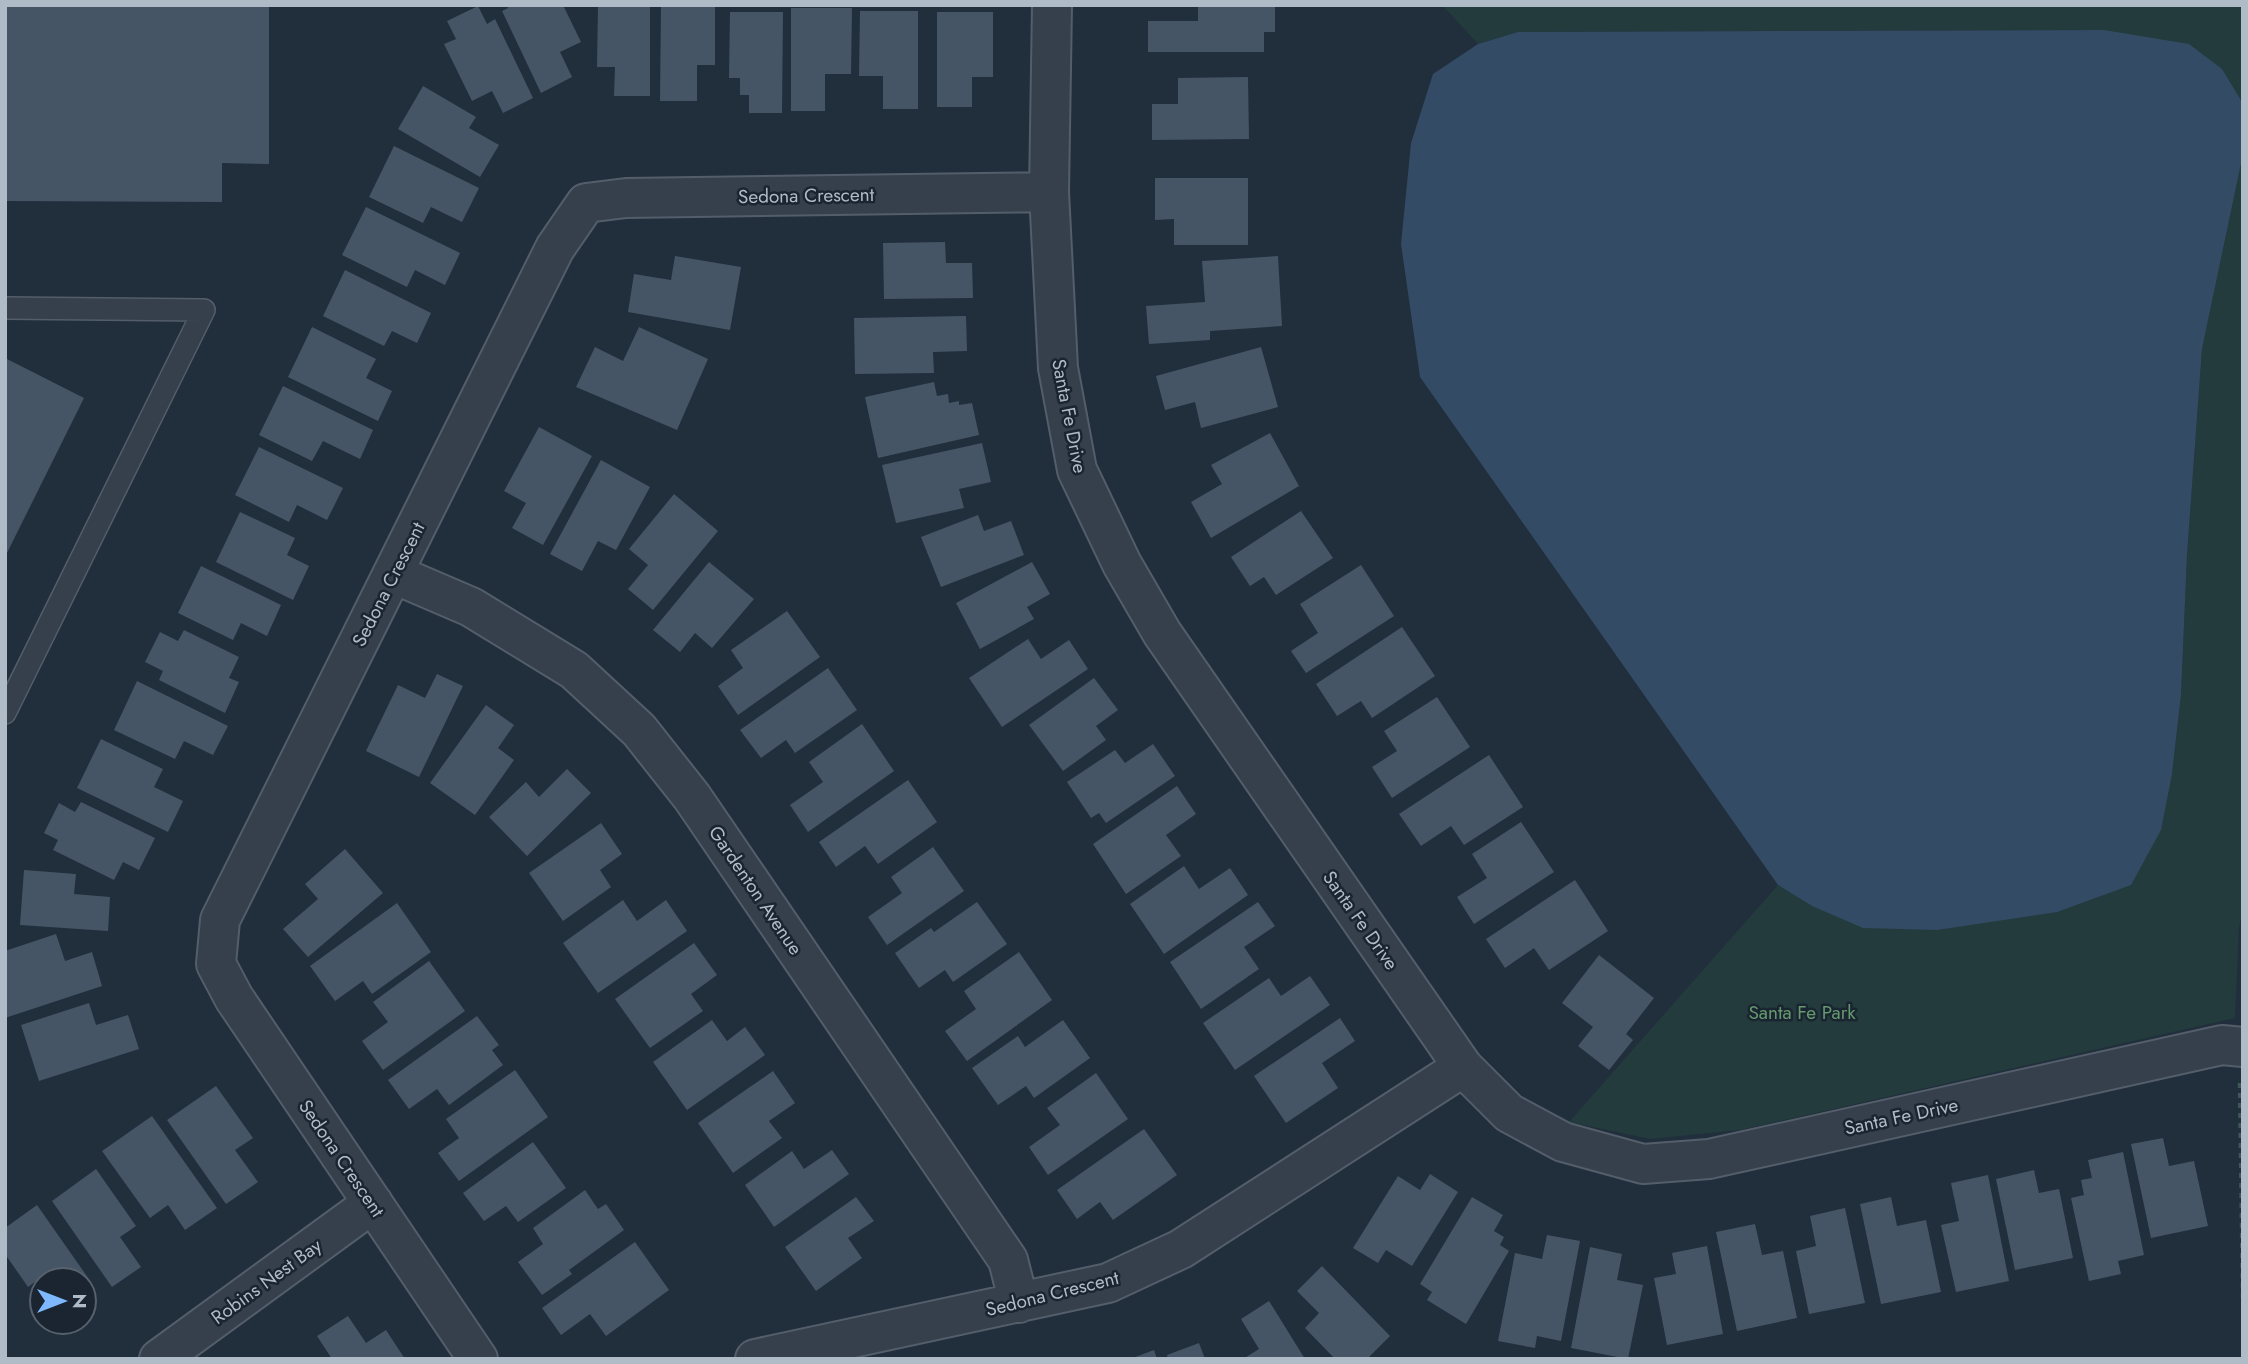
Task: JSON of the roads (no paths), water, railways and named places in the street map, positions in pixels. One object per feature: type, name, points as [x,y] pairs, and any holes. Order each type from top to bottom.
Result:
[{"type":"street","name":"Santa Fe Drive","points":[[1052,5],[1049,192],[1058,368],[1077,470],[1122,564],[1162,633],[1463,1067],[1509,1113],[1563,1142],[1643,1164],[1709,1158],[2222,1045],[2242,1047]]},
{"type":"street","name":"Sedona Crescent","points":[[478,1359],[234,998],[216,964],[220,920],[555,248],[586,203],[626,198],[1049,192]]},
{"type":"street","name":"Gardenton Avenue","points":[[394,574],[471,607],[574,670],[639,730],[692,797],[1008,1260],[1018,1303]]},
{"type":"street","name":"Sedona Crescent","points":[[755,1359],[1108,1283],[1181,1249],[1463,1067]]},
{"type":"street","name":"Robins Nest Bay","points":[[159,1359],[373,1203]]},
{"type":"lane","points":[[5,308],[204,310],[5,713]]},
{"type":"water","points":[[2104,30],[2189,44],[2222,69],[2242,102],[2243,154],[2202,349],[2187,555],[2181,695],[2172,774],[2161,830],[2131,885],[2057,912],[1937,930],[1863,928],[1812,906],[1778,885],[1420,377],[1401,244],[1411,143],[1433,74],[1478,44],[1518,32]]},
{"type":"park label","name":"Santa Fe Park","points":[[1802,1012]]}]
